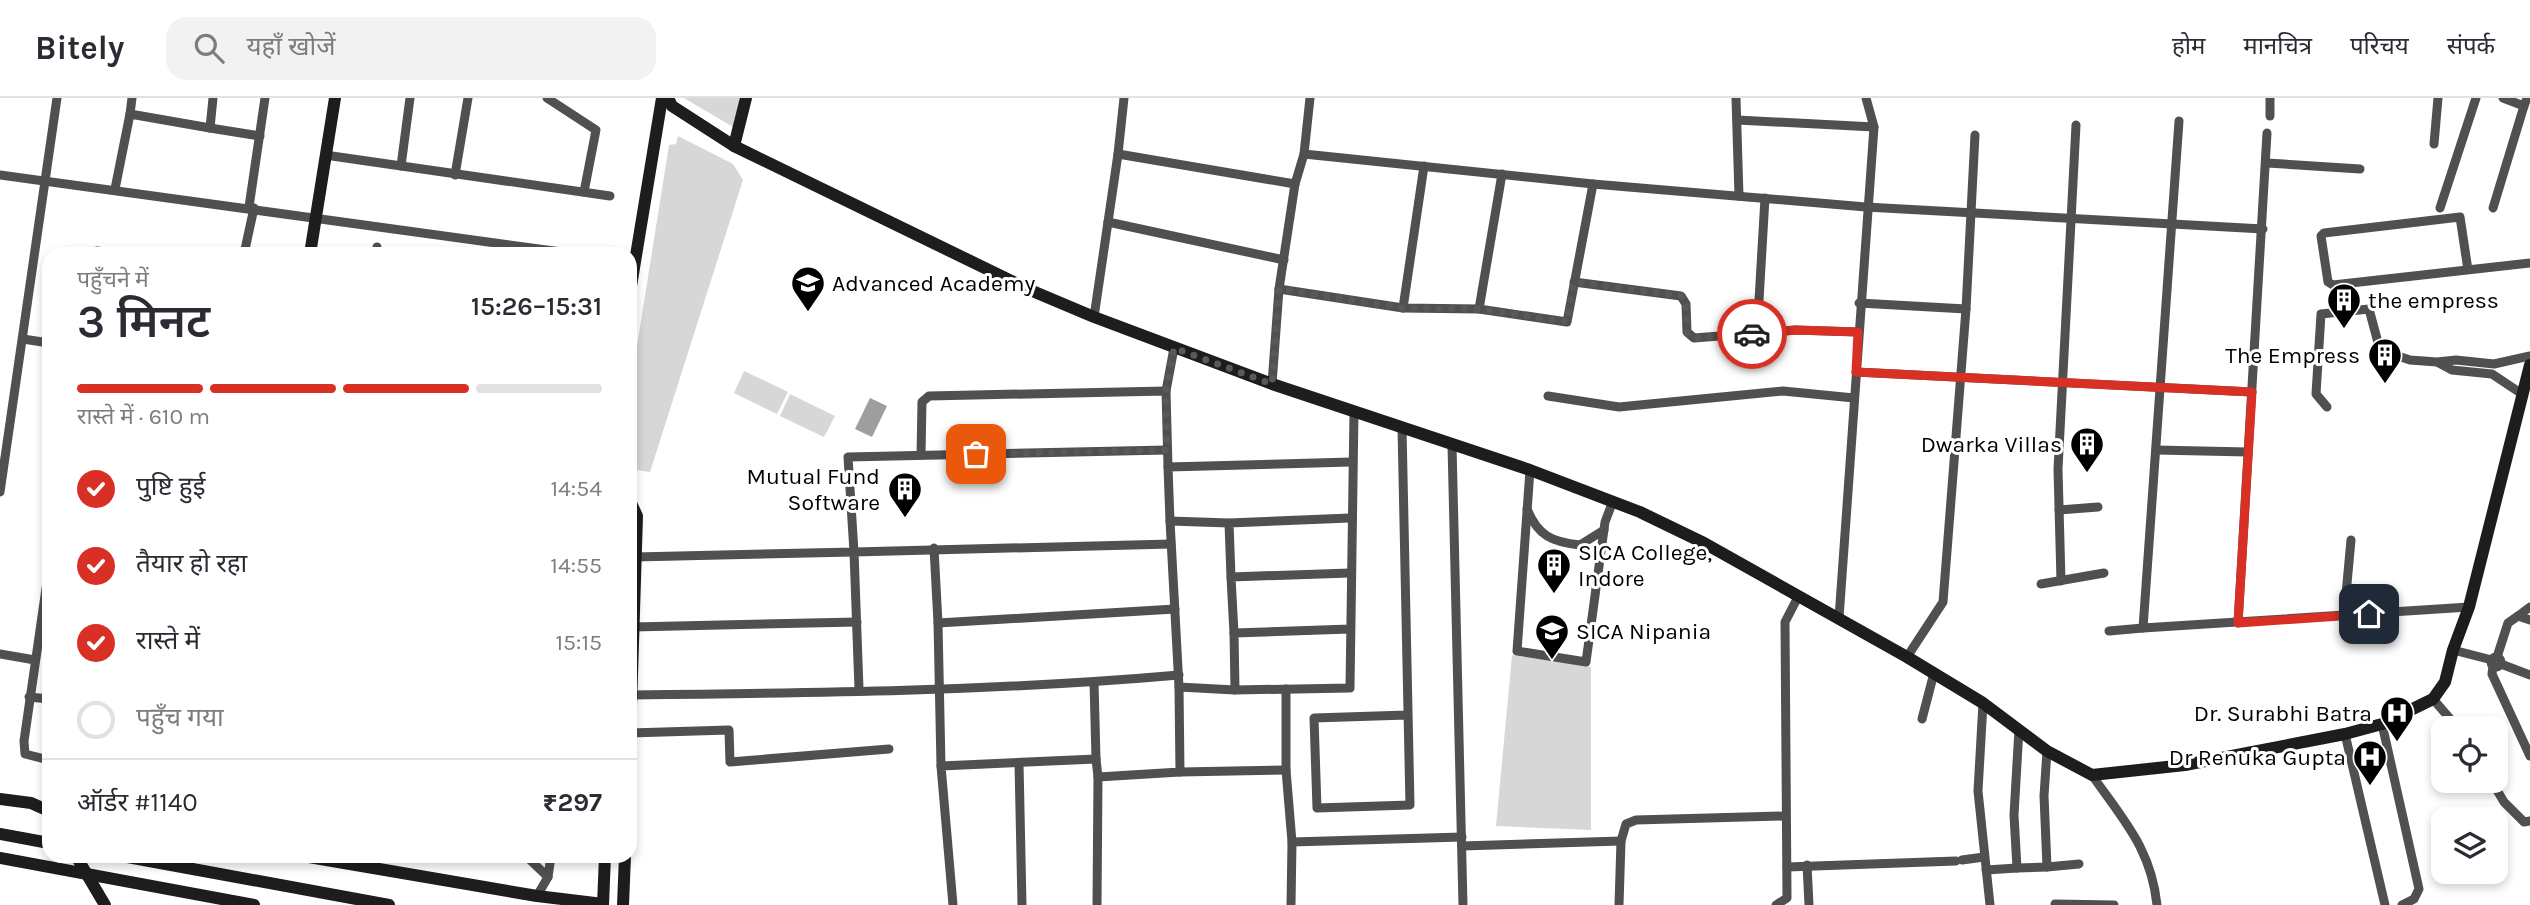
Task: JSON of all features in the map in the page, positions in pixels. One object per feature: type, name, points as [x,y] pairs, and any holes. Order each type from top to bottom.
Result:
[{"type":"street","points":[[0,492],[57,98]]},
{"type":"street","points":[[115,190],[132,98]]},
{"type":"street","points":[[210,128],[214,98]]},
{"type":"street","points":[[245,247],[265,98]]},
{"type":"street","points":[[311,247],[335,98]]},
{"type":"street","points":[[401,166],[410,98]]},
{"type":"street","points":[[455,175],[468,98]]},
{"type":"street","points":[[547,98],[596,130],[584,192]]},
{"type":"street","points":[[734,146],[746,98]]},
{"type":"street","points":[[1094,317],[1124,98]]},
{"type":"street","points":[[1272,384],[1279,289],[1295,184],[1304,154],[1310,98]]},
{"type":"street","points":[[1736,98],[1739,196]]},
{"type":"street","points":[[1839,618],[1859,303],[1874,127],[1866,98]]},
{"type":"street","points":[[2270,98],[2270,116]]},
{"type":"street","points":[[2434,144],[2438,98]]},
{"type":"street","points":[[2440,208],[2476,98]]},
{"type":"street","points":[[2493,208],[2525,102],[2503,98]]},
{"type":"street","points":[[635,247],[662,101],[734,146],[1030,290],[1094,317],[1272,384],[1530,470],[1613,501],[1704,543],[1839,618],[1934,673],[1983,704],[2047,751],[2092,775],[2136,836],[2154,875],[2157,905]]},
{"type":"street","points":[[130,114],[260,136]]},
{"type":"street","points":[[1737,120],[1874,127]]},
{"type":"street","points":[[2143,628],[2158,387],[2179,121]]},
{"type":"street","points":[[2061,581],[2058,469],[2076,125]]},
{"type":"street","points":[[2238,623],[2267,132]]},
{"type":"street","points":[[1907,657],[1943,602],[1966,309],[1975,135]]},
{"type":"street","points":[[1118,154],[1295,184]]},
{"type":"street","points":[[1304,154],[1592,184],[1866,207],[2263,229]]},
{"type":"street","points":[[325,155],[610,196]]},
{"type":"street","points":[[2266,163],[2360,169]]},
{"type":"street","points":[[1403,308],[1424,166]]},
{"type":"street","points":[[1479,309],[1502,174]]},
{"type":"street","points":[[0,175],[521,247]]},
{"type":"street","points":[[1279,289],[1403,308],[1479,309],[1567,322],[1592,184]]},
{"type":"street","points":[[1759,300],[1765,198]]},
{"type":"street","points":[[2468,270],[2460,217],[2324,233],[2321,236],[2329,284],[2468,270],[2530,262]]},
{"type":"street","points":[[1108,222],[1284,260]]},
{"type":"street","points":[[1574,282],[1681,296],[1686,304],[1687,332],[1694,338],[1796,330],[1858,332]]},
{"type":"street","points":[[1859,303],[1966,309]]},
{"type":"street","points":[[2327,407],[2316,394],[2320,314],[2370,309],[2380,349],[2410,360],[2456,360],[2493,369],[2522,394]]},
{"type":"street","points":[[23,339],[42,342]]},
{"type":"street","points":[[1174,348],[1166,391],[1179,687],[1180,772]]},
{"type":"street","points":[[2493,369],[2530,356]]},
{"type":"street","points":[[1856,372],[2252,392]]},
{"type":"street","points":[[2092,775],[2185,765],[2346,734],[2382,724],[2432,699],[2445,682],[2453,650],[2469,607],[2529,372]]},
{"type":"street","points":[[921,455],[920,411],[922,402],[929,396],[1166,391]]},
{"type":"street","points":[[1548,396],[1619,407],[1783,391],[1854,398]]},
{"type":"street","points":[[1179,687],[1235,690],[1350,688],[1350,517],[1354,412]]},
{"type":"street","points":[[1402,428],[1409,805],[1317,808],[1314,718],[1407,715]]},
{"type":"street","points":[[1452,445],[1463,905]]},
{"type":"street","points":[[859,689],[848,457],[1167,450]]},
{"type":"street","points":[[2156,450],[2248,452]]},
{"type":"street","points":[[1168,467],[1351,462]]},
{"type":"street","points":[[1530,470],[1517,651],[1586,662],[1604,530],[1613,501]]},
{"type":"street","points":[[1526,506],[1535,528],[1547,538],[1563,543],[1580,545],[1604,530]]},
{"type":"street","points":[[2059,510],[2098,507]]},
{"type":"street","points":[[1170,521],[1229,523],[1350,517]]},
{"type":"street","points":[[1229,523],[1235,690]]},
{"type":"street","points":[[2344,616],[2351,540]]},
{"type":"street","points":[[637,556],[1171,544]]},
{"type":"street","points":[[934,548],[942,687],[941,766],[953,905]]},
{"type":"street","points":[[1231,577],[1350,573]]},
{"type":"street","points":[[2041,584],[2104,573]]},
{"type":"street","points":[[1776,905],[1787,898],[1784,816],[1785,622],[1798,597]]},
{"type":"street","points":[[2109,631],[2469,607]]},
{"type":"street","points":[[2530,607],[2508,623],[2493,674],[2530,756]]},
{"type":"street","points":[[938,623],[1175,609]]},
{"type":"street","points":[[2518,615],[2530,620]]},
{"type":"street","points":[[637,628],[857,622]]},
{"type":"street","points":[[1234,633],[1350,629]]},
{"type":"street","points":[[42,634],[29,696],[25,754],[42,758]]},
{"type":"street","points":[[2453,650],[2530,675]]},
{"type":"street","points":[[0,654],[35,660]]},
{"type":"street","points":[[1922,719],[1934,673]]},
{"type":"street","points":[[637,695],[781,694],[1094,682],[1178,675]]},
{"type":"street","points":[[1094,682],[1098,776],[1097,905]]},
{"type":"street","points":[[1286,689],[1286,770],[1292,842],[1291,905]]},
{"type":"street","points":[[29,696],[42,698]]},
{"type":"street","points":[[2432,699],[2447,716]]},
{"type":"street","points":[[1983,704],[1978,791],[1990,905]]},
{"type":"street","points":[[2382,724],[2420,889],[2414,899],[2402,905]]},
{"type":"street","points":[[2017,868],[2014,815],[2019,729]]},
{"type":"street","points":[[637,733],[729,730],[730,762],[889,749]]},
{"type":"street","points":[[2346,734],[2385,905]]},
{"type":"street","points":[[2519,736],[2530,739]]},
{"type":"street","points":[[2047,751],[2044,796],[2048,867]]},
{"type":"street","points":[[941,766],[1096,759]]},
{"type":"street","points":[[1019,763],[1022,905]]},
{"type":"street","points":[[1098,776],[1286,770]]},
{"type":"street","points":[[2499,793],[2524,822],[2530,821]]},
{"type":"street","points":[[0,799],[31,803],[42,808]]},
{"type":"street","points":[[1619,905],[1621,841],[1624,827],[1636,820],[1784,816]]},
{"type":"street","points":[[0,834],[42,842]]},
{"type":"street","points":[[1292,842],[1621,841]]},
{"type":"street","points":[[0,858],[254,905]]},
{"type":"street","points":[[1787,867],[1984,858]]},
{"type":"street","points":[[80,863],[105,905]]},
{"type":"street","points":[[160,863],[389,905]]},
{"type":"street","points":[[343,863],[537,897],[603,905],[605,863]]},
{"type":"street","points":[[533,863],[548,877]]},
{"type":"street","points":[[537,897],[548,877],[550,863]]},
{"type":"street","points":[[623,905],[625,863]]},
{"type":"street","points":[[1986,870],[2079,864]]},
{"type":"street","points":[[1807,865],[1809,905]]},
{"type":"street","points":[[2055,904],[2114,905]]},
{"type":"shaded area","points":[[684,98],[740,98],[733,127]]},
{"type":"shaded area","points":[[678,136],[733,164],[743,180],[650,472],[637,470],[637,346],[669,145],[676,144]]},
{"type":"shaded area","points":[[744,371],[788,392],[777,414],[734,393]]},
{"type":"shaded area","points":[[790,394],[835,416],[824,437],[780,416]]},
{"type":"shaded area","points":[[870,398],[887,406],[872,437],[855,429]]},
{"type":"shaded area","points":[[1512,655],[1591,667],[1591,830],[1496,826]]},
{"type":"way so far","points":[[976,454],[1167,450],[1166,391],[1174,348],[1272,384],[1279,289],[1403,308],[1479,309],[1567,322],[1574,282],[1681,296],[1685,298],[1687,332],[1694,338],[1752,334]]},
{"type":"place","name":"Advanced Academy","points":[[808,313]]},
{"type":"place","name":"the empress","points":[[2344,330]]},
{"type":"place","name":"The Empress","points":[[2385,385]]},
{"type":"place","name":"Dwarka Villas","points":[[2087,474]]},
{"type":"place","name":"Mutual Fund Software","points":[[905,519]]},
{"type":"place","name":"SICA College, Indore","points":[[1554,595]]},
{"type":"place","name":"SICA Nipania","points":[[1552,661]]},
{"type":"place","name":"Dr. Surabhi Batra","points":[[2397,743]]},
{"type":"place","name":"Dr Renuka Gupta","points":[[2370,787]]},
{"type":"route","points":[[1752,334],[1796,330],[1858,332],[1856,372],[2252,392],[2238,623],[2369,614]]}]
